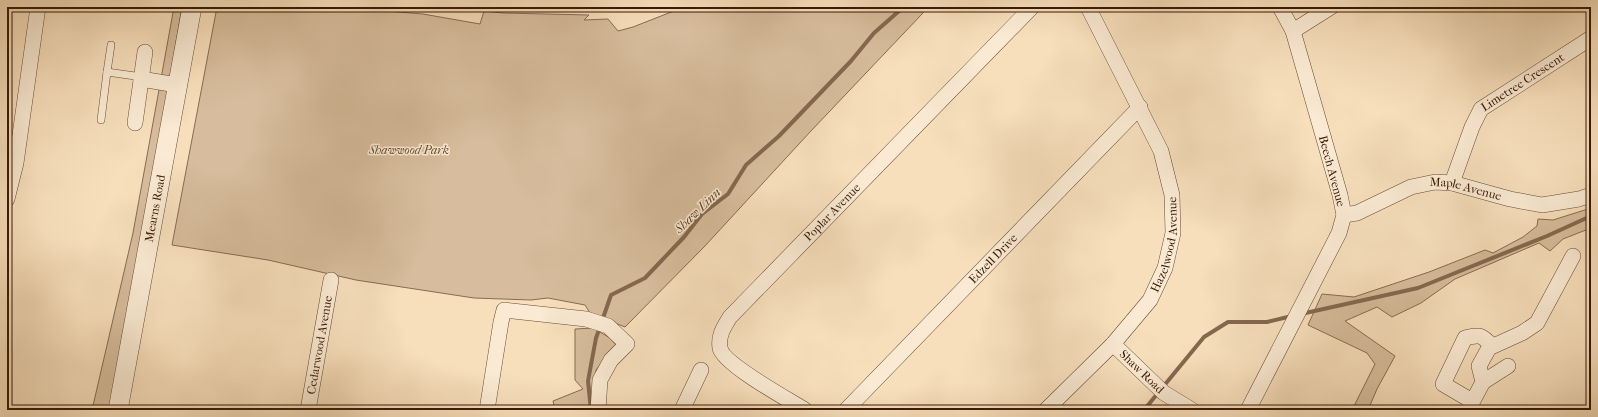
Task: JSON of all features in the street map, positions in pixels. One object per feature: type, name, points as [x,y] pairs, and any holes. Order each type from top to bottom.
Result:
[{"type":"street","points":[[7,199],[38,7]]},
{"type":"street","name":"Mearns Road","points":[[118,410],[192,7]]},
{"type":"street","name":"Poplar Avenue","points":[[805,410],[732,364],[720,350],[720,333],[730,317],[1032,7]]},
{"type":"street","name":"Hazelwood Avenue","points":[[1046,410],[1112,344],[1150,300],[1165,268],[1173,233],[1172,195],[1161,150],[1088,7]]},
{"type":"street","name":"Beech Avenue","points":[[1248,410],[1339,233],[1344,215],[1340,195],[1293,31],[1280,7]]},
{"type":"street","points":[[1293,31],[1331,7]]},
{"type":"street","name":"Limetree Crescent","points":[[1452,183],[1472,127],[1481,109],[1591,38]]},
{"type":"street","points":[[135,123],[145,52]]},
{"type":"street","points":[[141,78],[177,85]]},
{"type":"street","name":"Edzell Drive","points":[[846,410],[1140,107]]},
{"type":"street","name":"Maple Avenue","points":[[1344,215],[1357,213],[1411,187],[1435,182],[1452,183],[1510,199],[1542,205],[1579,199],[1591,195]]},
{"type":"street","points":[[1482,382],[1479,366],[1489,348],[1522,333],[1537,323],[1573,256]]},
{"type":"street","name":"Cedarwood Avenue","points":[[308,410],[331,280]]},
{"type":"street","points":[[487,410],[504,310],[586,319],[608,326],[626,344],[611,360],[600,380],[598,410]]},
{"type":"street","points":[[1492,346],[1485,338],[1477,334],[1466,338],[1442,384],[1470,405],[1482,382],[1508,366]]},
{"type":"street","name":"Shaw Road","points":[[1112,344],[1164,393],[1192,410]]},
{"type":"street","points":[[682,410],[701,370]]},
{"type":"lane","points":[[101,120],[111,45]]},
{"type":"lane","points":[[108,72],[141,78]]},
{"type":"green space","points":[[174,7],[182,7],[112,410],[92,410],[133,233]]},
{"type":"green space","name":"Shawwood Park","points":[[217,7],[337,7],[423,14],[480,24],[484,11],[503,13],[589,15],[584,20],[608,19],[618,31],[633,27],[684,7],[927,7],[704,247],[625,327],[590,313],[585,305],[548,298],[531,300],[474,298],[356,280],[268,260],[172,245]]},
{"type":"green space","points":[[1591,208],[1591,228],[1563,239],[1550,251],[1539,243],[1455,279],[1421,303],[1392,317],[1377,307],[1345,321],[1395,356],[1377,389],[1368,410],[1352,410],[1375,364],[1367,353],[1308,325],[1322,294],[1354,297],[1429,272],[1485,250],[1493,253],[1523,237],[1537,226],[1538,219],[1553,220]]},
{"type":"green space","points":[[593,328],[610,338],[616,345],[596,370],[594,395],[595,410],[555,410],[553,401],[583,389],[575,380],[575,329]]},
{"type":"waterway","name":"Shaw Linn","points":[[602,321],[611,295],[645,278],[684,237],[702,214],[728,194],[746,165],[779,136],[851,61],[874,33],[899,11],[901,7]]},
{"type":"waterway","points":[[1301,314],[1418,288],[1547,236],[1591,216]]},
{"type":"waterway","points":[[1144,410],[1204,337],[1228,322],[1267,322],[1292,316]]},
{"type":"waterway","name":"Shaw Linn","points":[[591,410],[588,381],[596,338],[600,327]]}]
